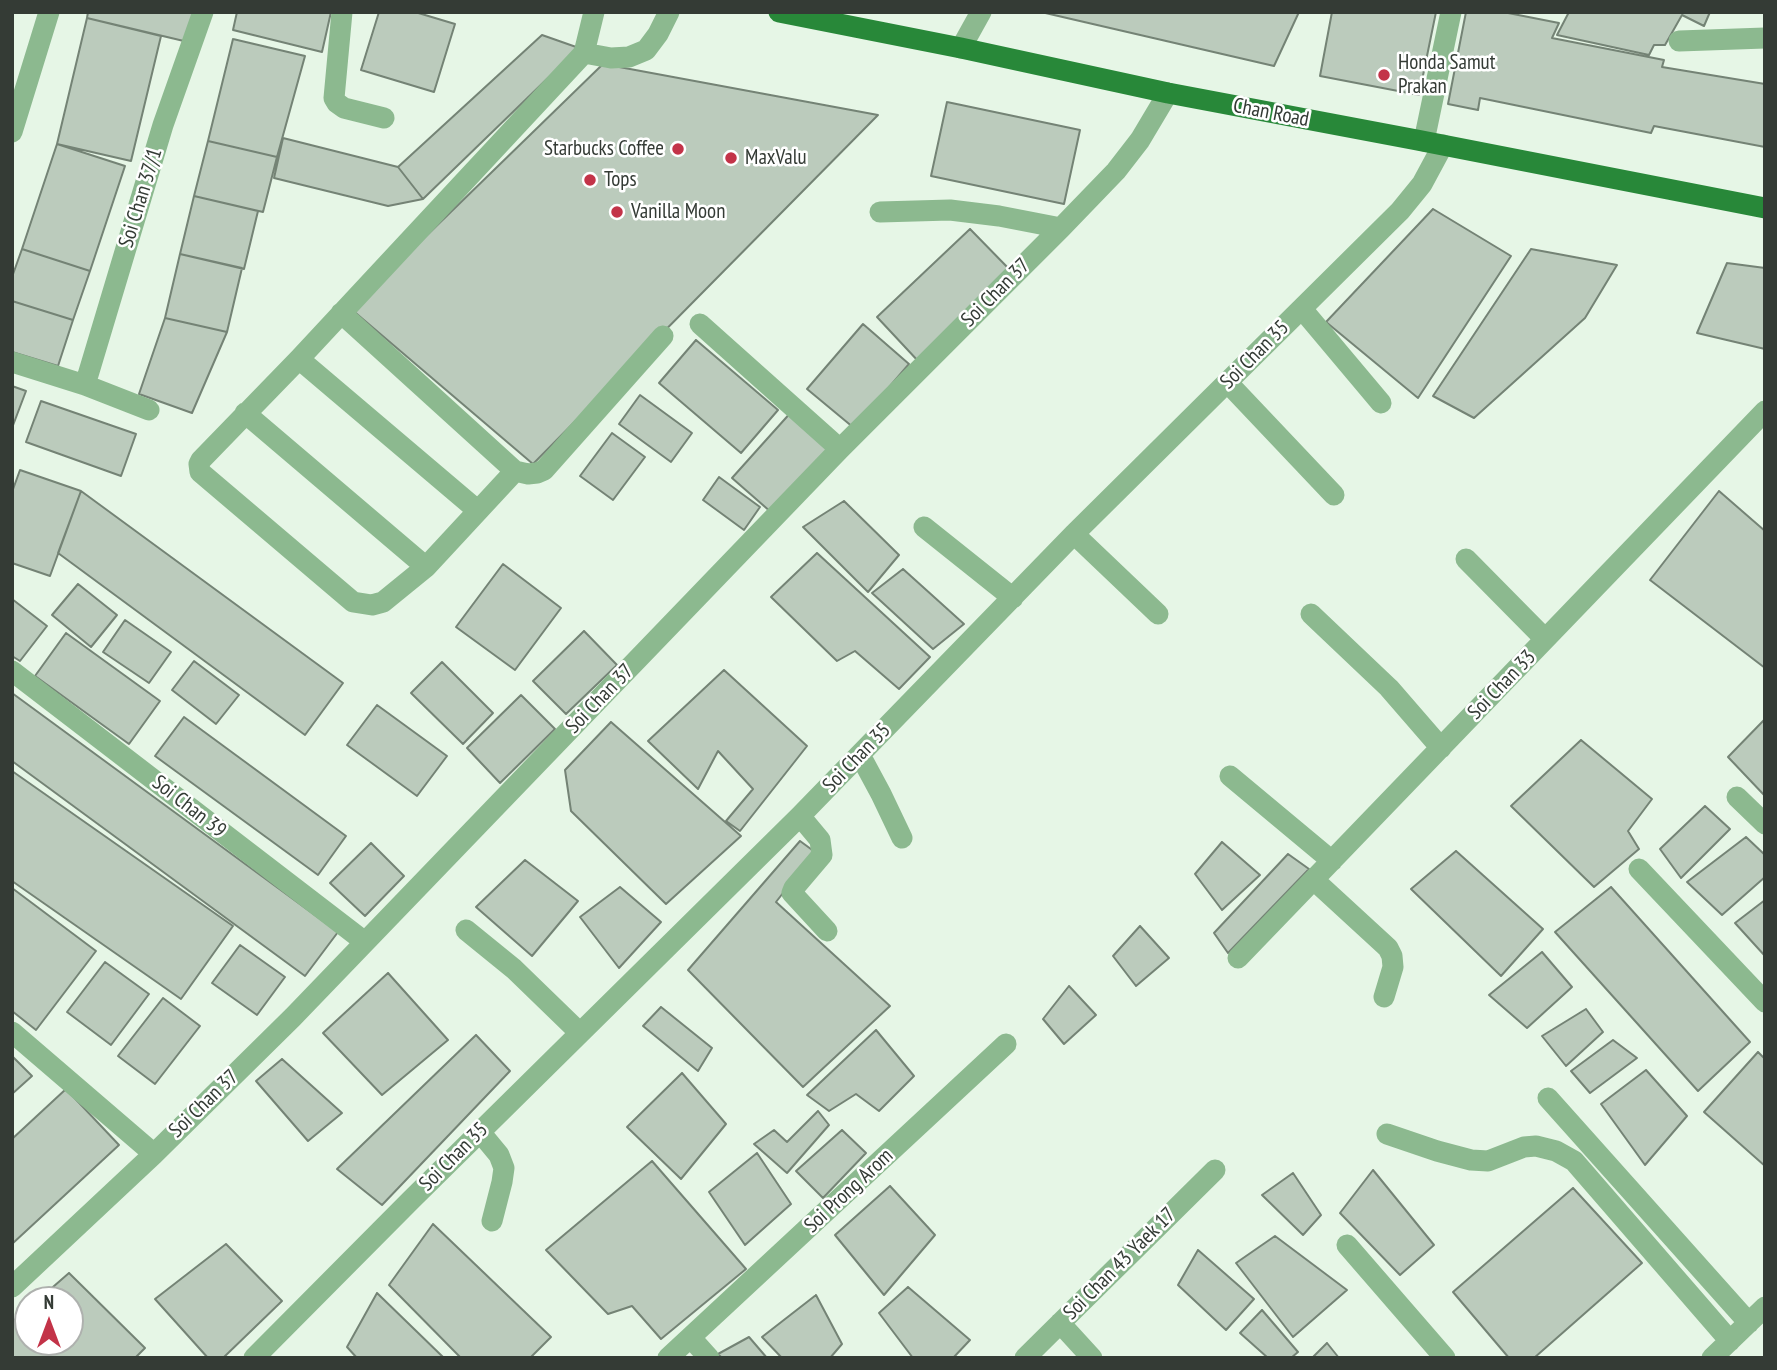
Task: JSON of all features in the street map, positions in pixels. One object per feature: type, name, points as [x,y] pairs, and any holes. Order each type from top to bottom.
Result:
[{"type":"main road","name":"Chan Road","points":[[779,12],[1168,93],[1765,208]]},
{"type":"street","points":[[12,132],[49,12]]},
{"type":"street","name":"Soi Chan 37/1","points":[[85,385],[163,125],[204,12]]},
{"type":"street","points":[[342,12],[334,98],[344,108],[384,118]]},
{"type":"street","points":[[515,471],[426,567],[383,602],[372,605],[354,602],[200,472],[199,464],[584,53],[594,12]]},
{"type":"street","points":[[584,53],[611,58],[629,57],[646,50],[669,12]]},
{"type":"street","points":[[961,48],[981,12]]},
{"type":"street","name":"Soi Chan 35","points":[[254,1358],[800,816],[1074,534],[1400,211],[1422,184],[1433,143],[1451,12]]},
{"type":"street","points":[[1679,41],[1765,38]]},
{"type":"street","name":"Soi Chan 37","points":[[12,1287],[293,1017],[839,449],[1061,228],[1116,171],[1140,139],[1168,93]]},
{"type":"street","points":[[880,212],[950,210],[1061,228]]},
{"type":"street","points":[[1301,309],[1381,403]]},
{"type":"street","points":[[341,313],[515,471],[528,474],[544,470],[663,336]]},
{"type":"street","points":[[700,324],[839,449]]},
{"type":"street","points":[[299,359],[477,510]]},
{"type":"street","points":[[12,362],[85,385],[149,410]]},
{"type":"street","points":[[1227,382],[1334,495]]},
{"type":"street","name":"Soi Chan 33","points":[[1238,958],[1765,411]]},
{"type":"street","points":[[245,413],[426,567]]},
{"type":"street","points":[[924,527],[1013,598]]},
{"type":"street","points":[[1074,534],[1158,614]]},
{"type":"street","points":[[1466,559],[1545,639]]},
{"type":"street","points":[[1311,614],[1389,688],[1441,748]]},
{"type":"street","name":"Soi Chan 39","points":[[12,671],[365,942]]},
{"type":"street","points":[[860,755],[902,838]]},
{"type":"street","points":[[1230,776],[1332,862]]},
{"type":"street","points":[[1737,797],[1765,824]]},
{"type":"street","points":[[800,816],[820,840],[822,855],[792,893],[827,930]]},
{"type":"street","points":[[1639,869],[1765,1002]]},
{"type":"street","points":[[1314,880],[1388,948],[1393,967],[1384,998]]},
{"type":"street","points":[[466,930],[514,970],[580,1033]]},
{"type":"street","points":[[12,1032],[153,1154]]},
{"type":"street","name":"Soi Prong Arom","points":[[668,1358],[1006,1044]]},
{"type":"street","points":[[1548,1098],[1749,1322]]},
{"type":"street","points":[[480,1132],[499,1155],[504,1168],[492,1221]]},
{"type":"street","points":[[1387,1134],[1437,1152],[1471,1160],[1488,1161],[1524,1147],[1536,1146],[1556,1151],[1574,1161],[1730,1341]]},
{"type":"street","name":"Soi Chan 43 Yaek 17","points":[[1025,1358],[1215,1170]]},
{"type":"street","points":[[1347,1245],[1444,1358]]},
{"type":"street","points":[[1713,1358],[1765,1307]]},
{"type":"street","points":[[1060,1323],[1092,1358]]},
{"type":"street","points":[[691,1338],[709,1358]]},
{"type":"building","points":[[88,12],[195,12],[188,42],[87,18]]},
{"type":"building","points":[[237,12],[331,12],[322,52],[233,30]]},
{"type":"building","points":[[379,12],[415,12],[455,24],[434,92],[361,70]]},
{"type":"building","points":[[1041,12],[1299,12],[1274,66]]},
{"type":"building","points":[[1332,12],[1436,12],[1419,95],[1320,76]]},
{"type":"building","points":[[1466,12],[1503,12],[1559,23],[1552,38],[1664,60],[1662,67],[1765,84],[1765,147],[1654,126],[1651,133],[1480,98],[1478,110],[1448,104]]},
{"type":"building","points":[[1569,12],[1710,12],[1704,26],[1682,15],[1665,45],[1654,45],[1649,55],[1557,35]]},
{"type":"building","points":[[87,18],[161,36],[131,161],[57,144]]},
{"type":"building","points":[[542,35],[579,48],[423,199],[398,167]]},
{"type":"building","points":[[233,39],[305,56],[277,157],[208,141]]},
{"type":"building","name":"Vanilla Moon","points":[[603,64],[878,115],[533,464],[351,309]]},
{"type":"building","points":[[947,102],[1080,130],[1064,204],[931,176]]},
{"type":"building","points":[[283,138],[398,167],[423,199],[388,206],[274,178]]},
{"type":"building","points":[[208,141],[277,157],[263,212],[194,196]]},
{"type":"building","points":[[57,144],[125,166],[90,271],[22,249]]},
{"type":"building","points":[[194,196],[258,211],[244,269],[180,254]]},
{"type":"building","points":[[1433,209],[1511,256],[1418,398],[1326,322]]},
{"type":"building","points":[[970,229],[1013,273],[919,362],[877,317]]},
{"type":"building","points":[[22,249],[90,271],[73,320],[12,301],[12,277]]},
{"type":"building","points":[[1531,249],[1617,265],[1585,318],[1474,418],[1433,396]]},
{"type":"building","points":[[180,254],[242,268],[227,332],[165,318]]},
{"type":"building","points":[[1727,263],[1765,268],[1765,349],[1697,333]]},
{"type":"building","points":[[12,301],[73,320],[58,366],[12,352]]},
{"type":"building","points":[[165,318],[227,332],[192,413],[139,394]]},
{"type":"building","points":[[863,324],[909,364],[854,428],[807,389]]},
{"type":"building","points":[[696,340],[778,410],[741,453],[659,383]]},
{"type":"building","points":[[12,386],[26,391],[12,428]]},
{"type":"building","points":[[640,395],[692,433],[671,462],[619,424]]},
{"type":"building","points":[[41,401],[136,434],[121,476],[26,442]]},
{"type":"building","points":[[793,410],[833,445],[772,513],[732,478]]},
{"type":"building","points":[[612,433],[645,457],[613,500],[580,476]]},
{"type":"building","points":[[20,470],[81,491],[50,576],[12,563],[12,492]]},
{"type":"building","points":[[719,477],[760,507],[744,530],[703,500]]},
{"type":"building","points":[[81,491],[343,683],[305,735],[58,553]]},
{"type":"building","points":[[1719,491],[1765,531],[1765,668],[1650,580]]},
{"type":"building","points":[[844,501],[899,555],[868,592],[803,527]]},
{"type":"building","points":[[817,553],[930,657],[899,689],[855,651],[837,661],[771,597]]},
{"type":"building","points":[[503,564],[561,608],[515,670],[456,627]]},
{"type":"building","points":[[903,569],[964,624],[933,649],[872,593]]},
{"type":"building","points":[[78,584],[117,615],[91,647],[52,615]]},
{"type":"building","points":[[12,599],[47,626],[20,661],[12,656]]},
{"type":"building","points":[[125,620],[171,652],[149,683],[103,652]]},
{"type":"building","points":[[584,631],[617,665],[566,714],[533,681]]},
{"type":"building","points":[[66,633],[160,701],[129,744],[35,676]]},
{"type":"building","points":[[194,661],[239,695],[216,724],[172,690]]},
{"type":"building","points":[[442,662],[493,713],[463,744],[411,693]]},
{"type":"building","points":[[724,670],[807,746],[740,831],[726,821],[753,789],[718,751],[698,789],[648,741]]},
{"type":"building","points":[[12,693],[338,932],[305,976],[12,761]]},
{"type":"building","points":[[521,695],[555,729],[500,783],[467,748]]},
{"type":"building","points":[[377,705],[447,756],[417,796],[347,745]]},
{"type":"building","points":[[184,717],[346,836],[318,875],[155,756]]},
{"type":"building","points":[[1765,719],[1765,796],[1728,757]]},
{"type":"building","points":[[611,722],[741,836],[666,904],[571,811],[565,770]]},
{"type":"building","points":[[1581,740],[1652,799],[1628,831],[1639,849],[1594,887],[1511,806]]},
{"type":"building","points":[[12,771],[233,926],[181,999],[12,881]]},
{"type":"building","points":[[1705,806],[1730,829],[1681,878],[1660,849]]},
{"type":"building","points":[[1746,837],[1765,855],[1765,877],[1722,915],[1687,882]]},
{"type":"building","points":[[800,841],[815,852],[776,902],[890,1006],[803,1087],[688,970]]},
{"type":"building","points":[[1222,842],[1260,875],[1222,910],[1195,874]]},
{"type":"building","points":[[371,843],[404,876],[365,916],[330,883]]},
{"type":"building","points":[[1456,851],[1543,929],[1501,976],[1411,889]]},
{"type":"building","points":[[1288,854],[1309,869],[1228,953],[1214,933]]},
{"type":"building","points":[[525,860],[578,901],[532,956],[476,907]]},
{"type":"building","points":[[620,887],[661,922],[619,968],[580,917]]},
{"type":"building","points":[[1611,887],[1750,1042],[1698,1091],[1555,932]]},
{"type":"building","points":[[12,888],[96,951],[36,1030],[12,1011]]},
{"type":"building","points":[[1765,900],[1765,956],[1735,923]]},
{"type":"building","points":[[1140,926],[1169,958],[1136,986],[1113,956]]},
{"type":"building","points":[[240,945],[285,977],[257,1015],[212,983]]},
{"type":"building","points":[[1542,952],[1572,987],[1527,1028],[1489,995]]},
{"type":"building","points":[[105,962],[149,994],[111,1045],[67,1012]]},
{"type":"building","points":[[388,973],[448,1040],[382,1095],[323,1033]]},
{"type":"building","points":[[1069,986],[1096,1015],[1064,1044],[1043,1019]]},
{"type":"building","points":[[163,998],[200,1026],[155,1084],[118,1056]]},
{"type":"building","points":[[661,1007],[712,1048],[698,1071],[643,1026]]},
{"type":"building","points":[[1586,1009],[1603,1032],[1566,1066],[1542,1036]]},
{"type":"building","points":[[876,1030],[914,1076],[879,1111],[856,1094],[829,1111],[807,1095]]},
{"type":"building","points":[[476,1035],[510,1071],[382,1205],[337,1169]]},
{"type":"building","points":[[1613,1040],[1637,1058],[1590,1093],[1571,1071]]},
{"type":"building","points":[[1758,1052],[1765,1059],[1765,1166],[1704,1112]]},
{"type":"building","points":[[12,1056],[32,1076],[12,1094]]},
{"type":"building","points":[[282,1059],[342,1113],[308,1141],[256,1081]]},
{"type":"building","points":[[1646,1070],[1687,1116],[1645,1165],[1601,1104]]},
{"type":"building","points":[[682,1073],[726,1124],[681,1179],[627,1127]]},
{"type":"building","points":[[66,1089],[119,1145],[12,1244],[12,1139]]},
{"type":"building","points":[[818,1111],[829,1125],[787,1173],[754,1144],[774,1130],[787,1142]]},
{"type":"building","points":[[842,1130],[866,1153],[823,1198],[796,1171]]},
{"type":"building","points":[[757,1153],[791,1204],[745,1245],[709,1192]]},
{"type":"building","points":[[652,1161],[746,1269],[661,1339],[632,1306],[608,1314],[546,1250]]},
{"type":"building","points":[[1373,1170],[1434,1245],[1400,1275],[1340,1213]]},
{"type":"building","points":[[1293,1173],[1321,1215],[1303,1235],[1262,1195]]},
{"type":"building","points":[[890,1186],[935,1235],[884,1295],[835,1235]]},
{"type":"building","points":[[1573,1188],[1642,1263],[1534,1358],[1509,1358],[1453,1292]]},
{"type":"building","points":[[433,1224],[551,1337],[530,1358],[461,1358],[389,1285]]},
{"type":"building","points":[[1275,1236],[1347,1290],[1293,1337],[1236,1263]]},
{"type":"building","points":[[226,1244],[282,1301],[223,1358],[208,1358],[155,1299]]},
{"type":"building","points":[[1198,1250],[1254,1299],[1226,1330],[1178,1285]]},
{"type":"building","points":[[69,1273],[82,1286],[54,1286]]},
{"type":"building","points":[[908,1287],[970,1340],[953,1358],[913,1358],[879,1313]]},
{"type":"building","points":[[84,1288],[145,1348],[135,1358],[12,1358],[14,1320],[14,1356],[84,1356]]},
{"type":"building","points":[[377,1293],[444,1358],[357,1358],[347,1347]]},
{"type":"building","points":[[816,1295],[842,1344],[830,1358],[782,1358],[762,1337]]},
{"type":"building","points":[[1262,1310],[1298,1352],[1291,1358],[1268,1358],[1240,1333]]},
{"type":"building","points":[[749,1337],[767,1358],[722,1358],[718,1354]]},
{"type":"building","points":[[1327,1343],[1339,1358],[1312,1358]]},
{"type":"place","name":"Honda Samut Prakan","points":[[1384,75]]},
{"type":"place","name":"Starbucks Coffee","points":[[678,149]]},
{"type":"place","name":"MaxValu","points":[[731,158]]},
{"type":"place","name":"Tops","points":[[590,180]]},
{"type":"place","name":"Vanilla Moon","points":[[617,212]]}]
